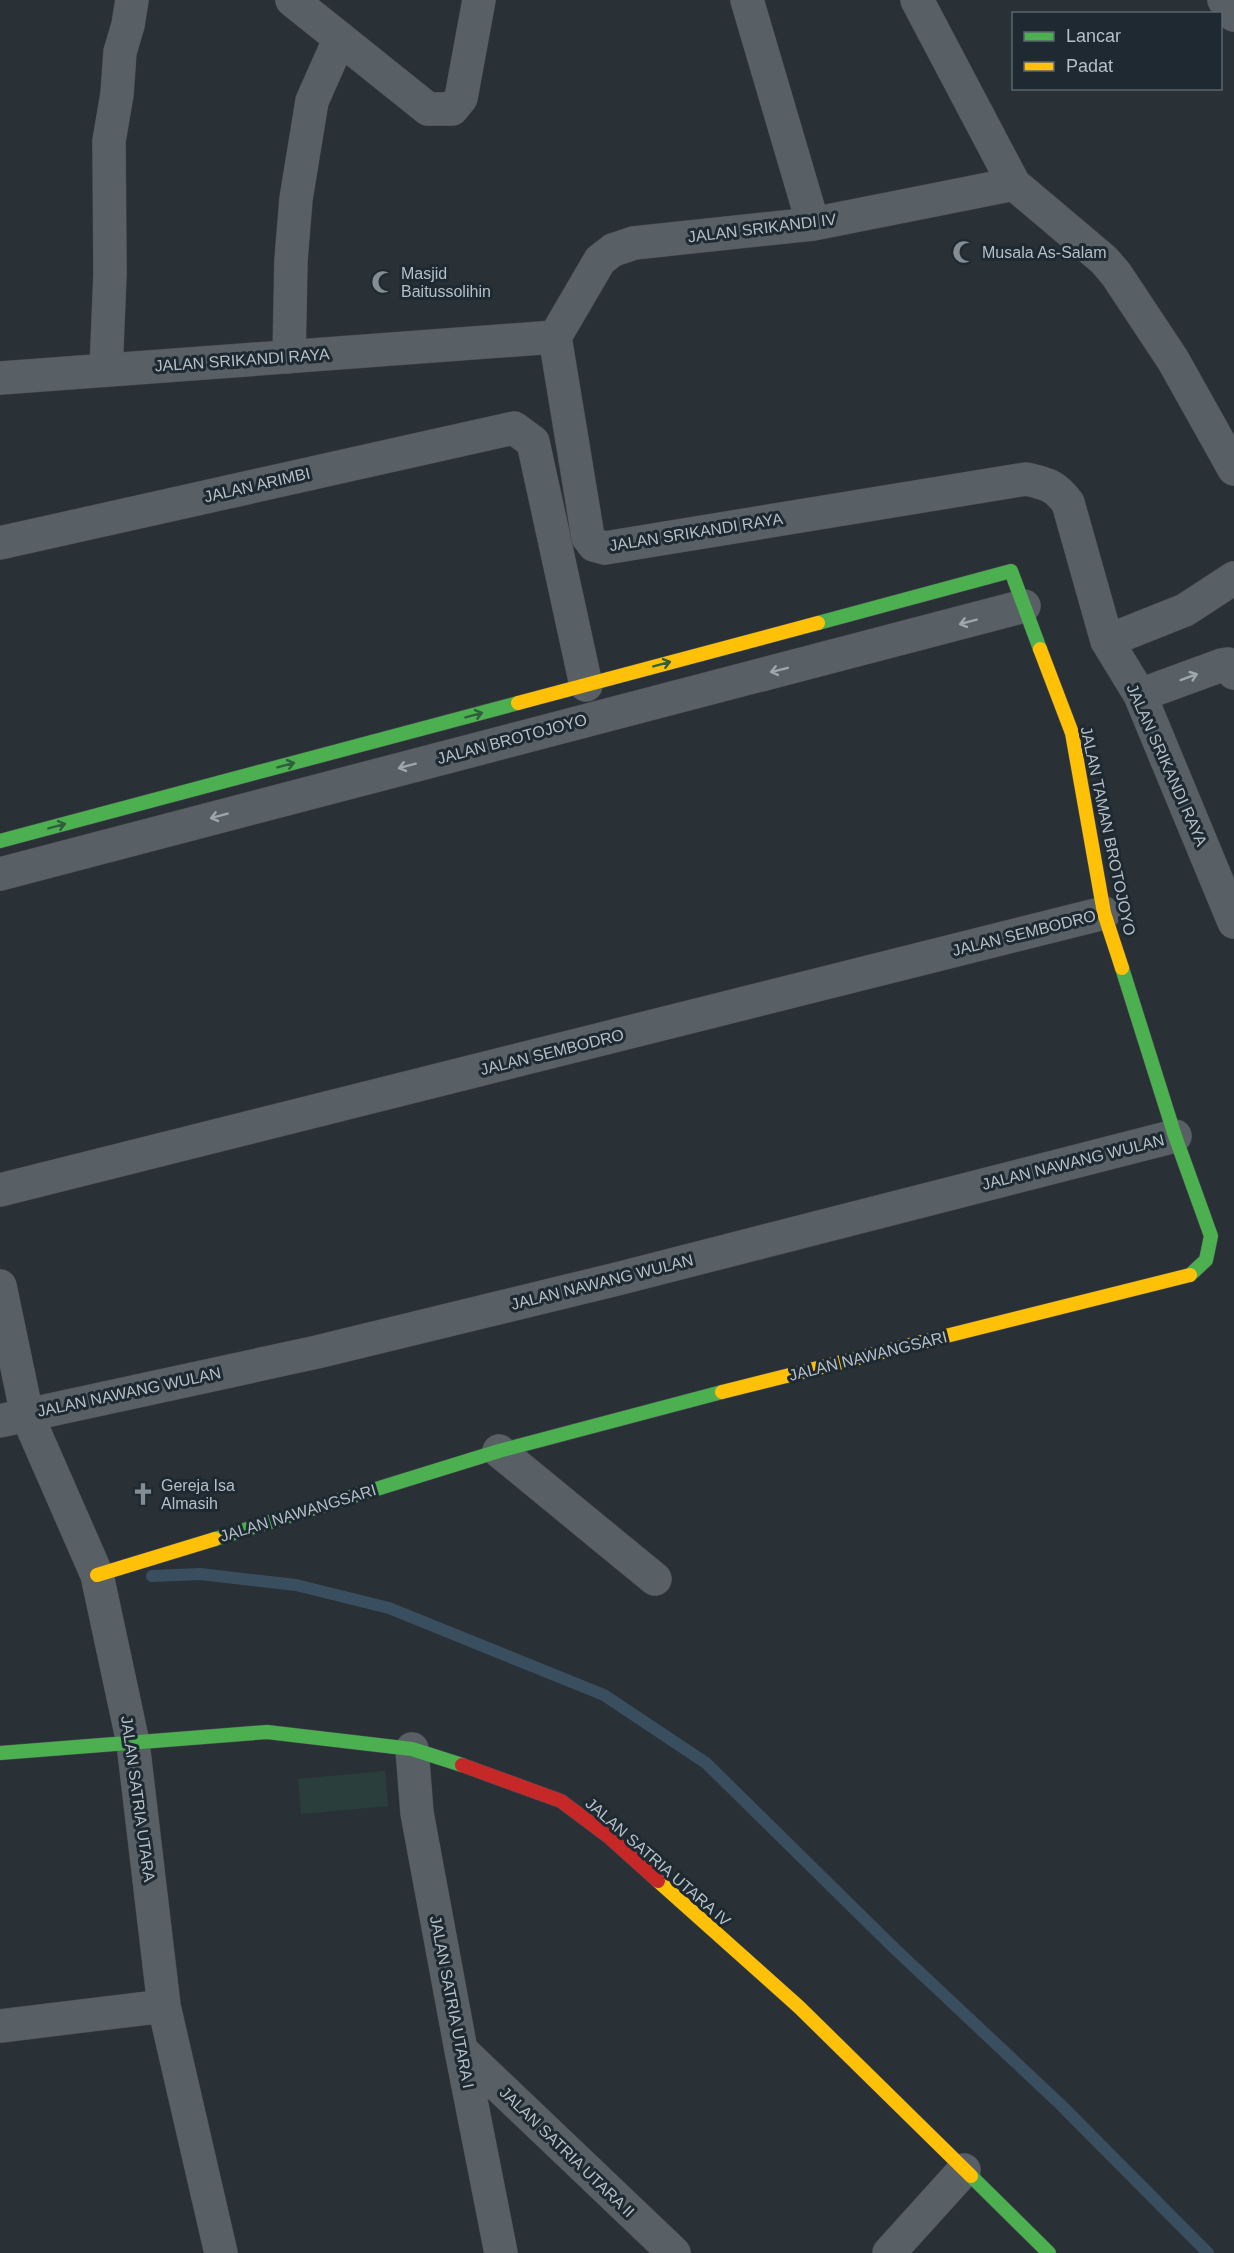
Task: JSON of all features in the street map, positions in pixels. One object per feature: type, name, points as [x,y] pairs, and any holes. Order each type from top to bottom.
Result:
[{"type":"street","points":[[106,370],[110,274],[109,141],[117,94],[120,52],[132,0]]},
{"type":"street","points":[[292,0],[428,109],[452,109],[461,98],[479,0]]},
{"type":"street","points":[[747,0],[813,224]]},
{"type":"street","points":[[917,0],[1014,184],[1104,260],[1116,274],[1173,360],[1234,470]]},
{"type":"street","points":[[1224,0],[1234,15]]},
{"type":"street","points":[[289,357],[291,260],[308,122],[312,100],[340,38]]},
{"type":"street","name":"JALAN SRIKANDI IV","points":[[555,337],[600,261],[613,250],[634,243],[813,224],[1014,184]]},
{"type":"street","name":"JALAN SRIKANDI RAYA","points":[[0,378],[555,337],[588,537],[594,544],[605,548],[1026,479],[1046,483],[1058,490],[1068,503],[1107,641],[1140,695],[1234,922]]},
{"type":"street","name":"JALAN ARIMBI","points":[[0,543],[514,428],[533,442],[586,685]]},
{"type":"street","name":"JALAN BROTOJOYO","points":[[0,841],[1011,571]]},
{"type":"street","name":"JALAN TAMAN BROTOJOYO","points":[[1011,571],[1072,733],[1104,913],[1175,1136],[1211,1236]]},
{"type":"street","points":[[1107,641],[1185,610],[1234,578]]},
{"type":"street","name":"JALAN BROTOJOYO","points":[[0,874],[1024,606]]},
{"type":"street","points":[[1140,695],[1222,665],[1228,664],[1234,673]]},
{"type":"street","name":"JALAN SEMBODRO","points":[[0,1190],[1104,913]]},
{"type":"street","name":"JALAN NAWANG WULAN","points":[[13,1418],[317,1352],[617,1280],[1175,1136]]},
{"type":"street","name":"JALAN NAWANGSARI","points":[[97,1575],[499,1451],[715,1394],[1188,1276],[1205,1265],[1210,1252],[1211,1236]]},
{"type":"street","name":"JALAN SATRIA UTARA","points":[[0,1286],[13,1418],[97,1575],[133,1743],[164,2006],[221,2253]]},
{"type":"street","points":[[499,1451],[655,1579]]},
{"type":"street","name":"JALAN SATRIA UTARA IV","points":[[0,1753],[267,1732],[411,1749],[515,1783],[561,1802],[609,1837],[799,2007],[1049,2253]]},
{"type":"street","name":"JALAN SATRIA UTARA I","points":[[411,1749],[417,1813],[501,2253]]},
{"type":"street","points":[[0,2026],[164,2006]]},
{"type":"street","name":"JALAN SATRIA UTARA II","points":[[461,2050],[674,2253]]},
{"type":"street","points":[[888,2253],[964,2170]]},
{"type":"green space","points":[[385,1771],[388,1806],[301,1814],[298,1779]]},
{"type":"waterway","points":[[152,1576],[200,1574],[296,1585],[389,1608],[604,1695],[706,1763],[894,1948],[1060,2104],[1208,2253]]},
{"type":"traffic: fast","points":[[818,623],[1011,571],[1040,649]]},
{"type":"traffic: fast","points":[[0,841],[518,703]]},
{"type":"traffic: fast","points":[[1122,968],[1175,1136],[1211,1236],[1206,1260],[1190,1275]]},
{"type":"traffic: fast","points":[[215,1539],[499,1451],[722,1392]]},
{"type":"traffic: fast","points":[[0,1753],[267,1732],[412,1749],[462,1765]]},
{"type":"traffic: fast","points":[[971,2176],[1049,2253]]},
{"type":"traffic: slow","points":[[518,703],[818,623]]},
{"type":"traffic: slow","points":[[1040,649],[1072,733],[1104,913],[1122,968]]},
{"type":"traffic: slow","points":[[722,1392],[1190,1275]]},
{"type":"traffic: slow","points":[[97,1575],[215,1539]]},
{"type":"traffic: slow","points":[[658,1881],[799,2007],[971,2176]]},
{"type":"traffic: jam","points":[[462,1765],[561,1801],[609,1837],[658,1881]]},
{"type":"place","name":"Musala As-Salam","points":[[964,252]]},
{"type":"place","name":"Masjid Baitussolihin","points":[[383,282]]},
{"type":"place","name":"Gereja Isa Almasih","points":[[143,1494]]}]
